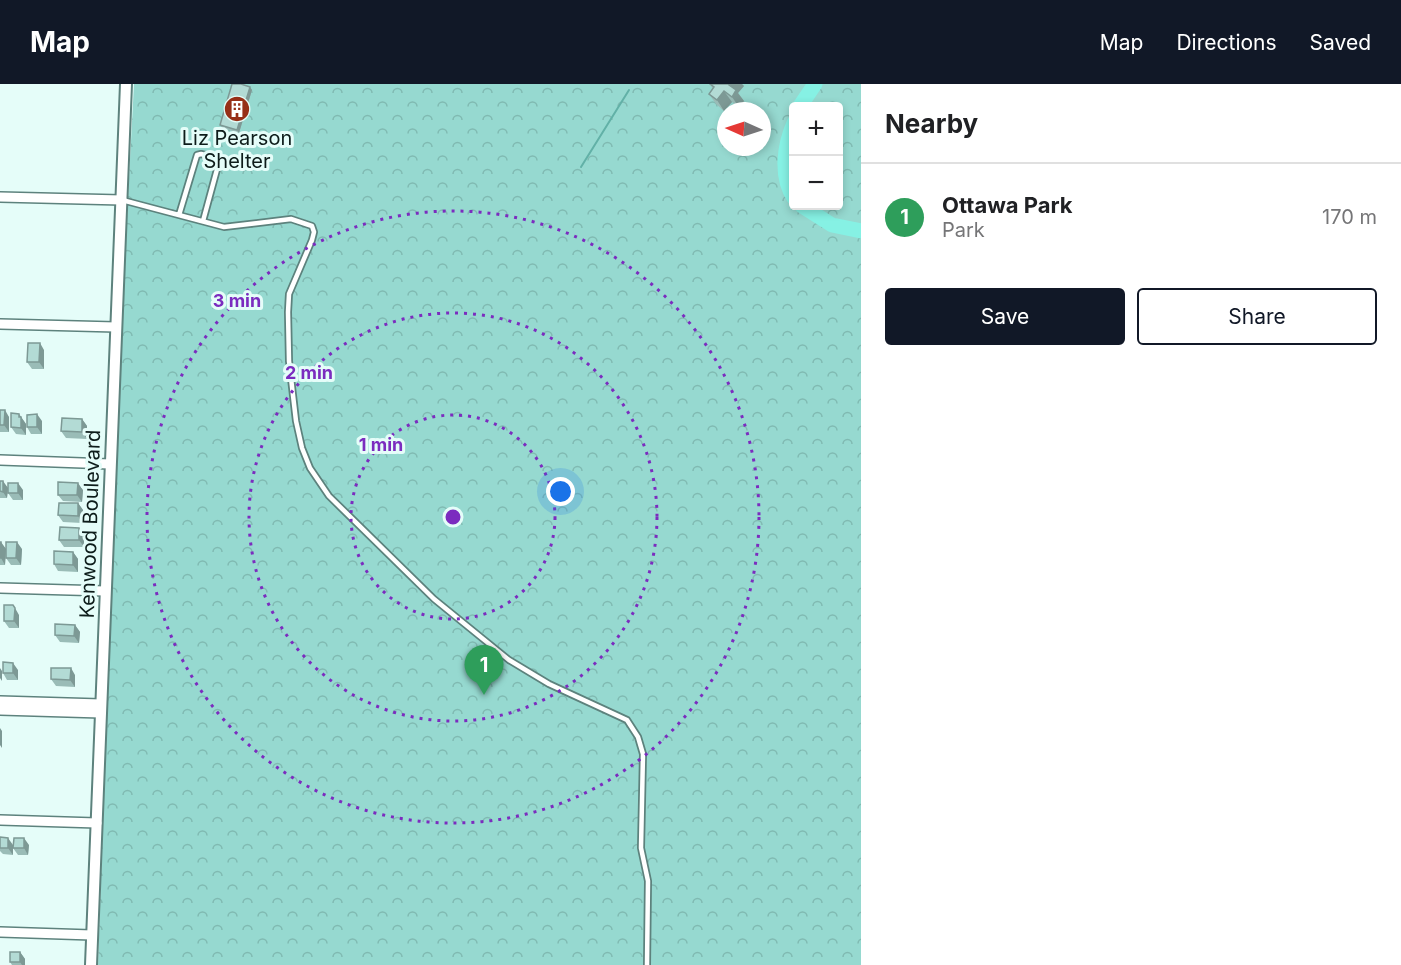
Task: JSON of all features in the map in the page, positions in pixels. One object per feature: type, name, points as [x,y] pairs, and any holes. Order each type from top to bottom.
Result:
[{"type":"street","name":"Kenwood Boulevard","points":[[91,965],[126,84]]},
{"type":"street","points":[[0,197],[122,200]]},
{"type":"street","points":[[0,324],[116,327]]},
{"type":"street","points":[[0,460],[110,464]]},
{"type":"street","points":[[0,588],[105,591]]},
{"type":"street","points":[[0,701],[101,709]]},
{"type":"street","points":[[0,710],[101,709]]},
{"type":"street","points":[[0,820],[97,823]]},
{"type":"street","points":[[0,932],[92,935]]},
{"type":"lane","points":[[180,214],[197,155],[217,158],[219,162],[203,221]]},
{"type":"lane","points":[[122,200],[224,227],[291,219],[312,226],[314,231],[312,240],[290,294],[287,328],[296,421],[302,448],[310,468],[329,496],[434,599],[509,660],[549,684],[627,720],[638,737],[643,754],[641,848],[648,881],[647,965]]},
{"type":"green space","points":[[134,84],[861,84],[861,965],[98,965],[116,425]]},
{"type":"building","name":"Liz Pearson Shelter","points":[[232,84],[250,87],[237,130],[220,125]]},
{"type":"building","points":[[710,84],[730,84],[736,90],[732,97],[724,91],[717,100],[709,94],[714,87]]},
{"type":"building","points":[[28,343],[40,343],[39,362],[27,362]]},
{"type":"building","points":[[0,410],[5,410],[4,425],[0,425]]},
{"type":"building","points":[[11,413],[19,414],[21,417],[21,428],[11,427]]},
{"type":"building","points":[[37,414],[37,427],[27,427],[27,415]]},
{"type":"building","points":[[62,418],[82,419],[82,432],[61,431]]},
{"type":"building","points":[[0,481],[3,481],[3,492],[0,491]]},
{"type":"building","points":[[58,482],[78,483],[77,495],[58,495]]},
{"type":"building","points":[[8,483],[18,483],[18,493],[8,493]]},
{"type":"building","points":[[59,503],[78,503],[78,516],[58,515]]},
{"type":"building","points":[[60,527],[79,528],[79,540],[59,540]]},
{"type":"building","points":[[6,542],[17,542],[16,558],[6,558]]},
{"type":"building","points":[[54,551],[73,552],[73,565],[54,564]]},
{"type":"building","points":[[4,605],[13,605],[15,608],[14,621],[4,621]]},
{"type":"building","points":[[55,624],[75,625],[74,636],[55,635]]},
{"type":"building","points":[[3,662],[13,663],[13,673],[3,673]]},
{"type":"building","points":[[51,668],[71,668],[70,680],[51,679]]},
{"type":"building","points":[[0,837],[8,838],[8,848],[0,848]]},
{"type":"building","points":[[14,838],[24,838],[24,848],[13,848]]},
{"type":"building","points":[[10,952],[20,952],[20,962],[10,962]]},
{"type":"waterway","points":[[803,102],[815,84]]},
{"type":"waterway","points":[[581,167],[629,90]]},
{"type":"waterway","points":[[789,138],[785,161],[789,186]]},
{"type":"waterway","points":[[808,210],[832,225],[861,231]]},
{"type":"place","name":"Liz Pearson Shelter","points":[[237,109]]},
{"type":"place","name":"Ottawa Park","points":[[484,695]]}]
